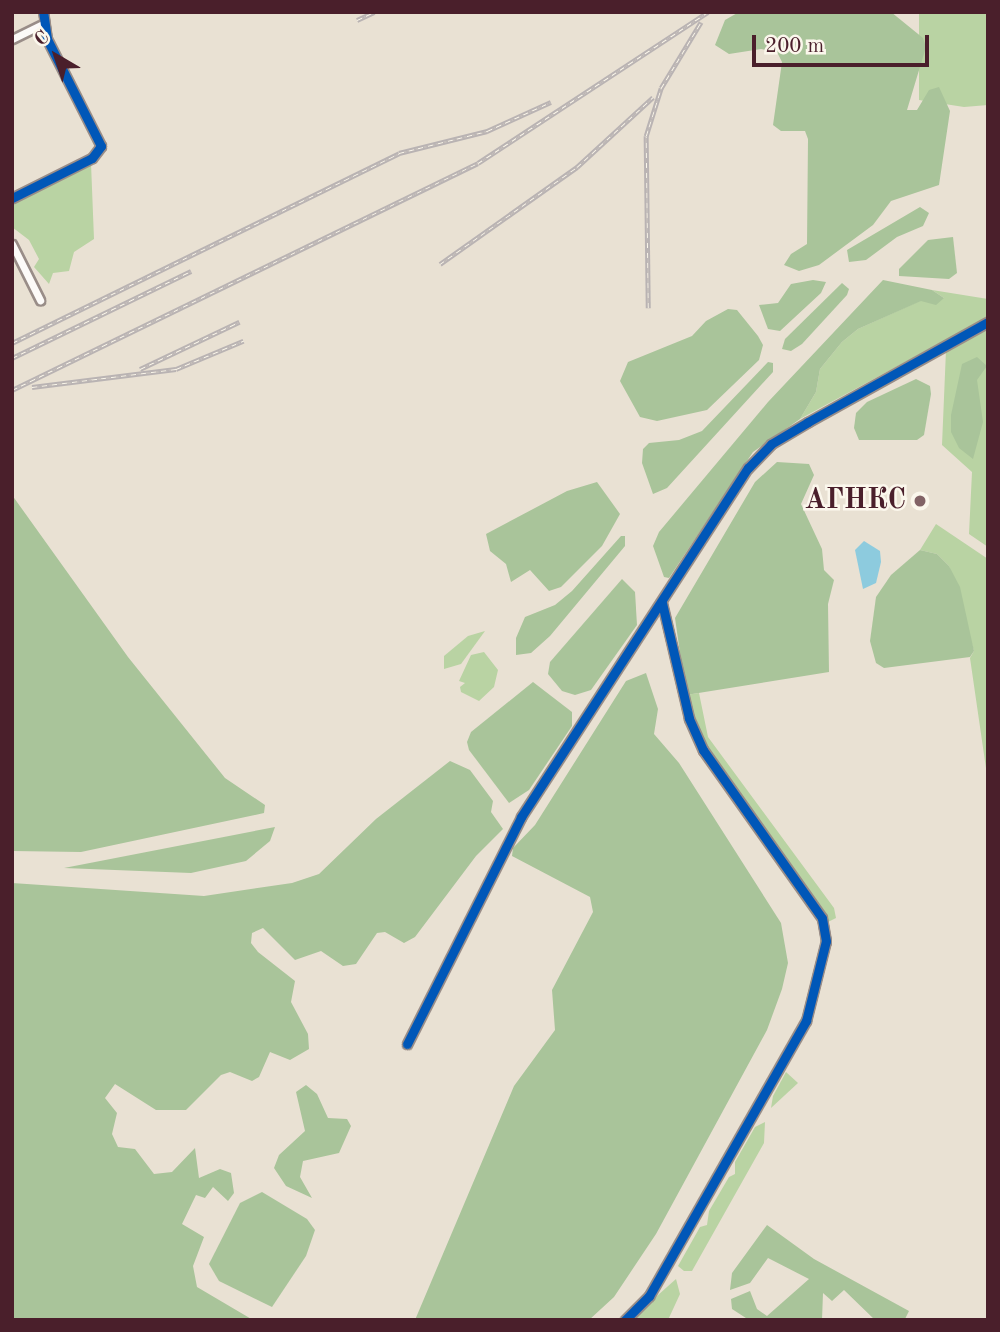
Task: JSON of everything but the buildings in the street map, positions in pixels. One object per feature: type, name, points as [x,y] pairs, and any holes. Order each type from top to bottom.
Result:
[{"type":"street","points":[[12,198],[92,158],[101,146],[41,25],[43,12]]},
{"type":"street","points":[[12,39],[41,25]]},
{"type":"street","points":[[12,244],[40,300]]},
{"type":"street","points":[[407,1044],[521,817],[748,468],[772,444],[988,322]]},
{"type":"street","points":[[625,1320],[649,1296],[806,1021],[826,941],[822,918],[703,750],[689,718],[662,603]]},
{"type":"green space","points":[[739,12],[891,12],[923,38],[926,47],[907,110],[917,110],[929,90],[939,87],[950,111],[939,185],[891,201],[873,225],[819,265],[799,271],[784,265],[791,254],[807,244],[808,139],[805,131],[781,131],[773,125],[782,62],[777,52],[761,49],[729,54],[715,45],[725,20]]},
{"type":"green space","points":[[919,12],[988,12],[988,105],[964,107],[919,100]]},
{"type":"green space","points":[[91,163],[94,239],[74,252],[69,271],[53,273],[49,284],[34,267],[39,259],[29,240],[12,227],[12,205]]},
{"type":"green space","points":[[920,207],[929,213],[923,226],[897,237],[866,260],[849,262],[847,250]]},
{"type":"green space","points":[[953,237],[957,273],[949,279],[899,276],[899,269],[928,240]]},
{"type":"green space","points":[[813,280],[826,282],[821,293],[780,331],[768,329],[759,305],[778,303],[791,284]]},
{"type":"green space","points":[[883,280],[932,290],[944,298],[936,305],[921,301],[858,329],[842,342],[820,369],[816,392],[800,419],[753,452],[669,578],[664,577],[653,546],[659,532],[768,402]]},
{"type":"green space","points":[[842,283],[849,289],[847,295],[802,344],[791,351],[782,349],[785,339]]},
{"type":"green space","points":[[932,290],[988,299],[988,317],[800,419],[816,392],[820,369],[842,342],[858,329],[922,300],[944,298]]},
{"type":"green space","points":[[728,309],[737,310],[758,336],[763,345],[759,360],[707,410],[657,421],[640,417],[620,381],[628,362],[692,336],[706,321]]},
{"type":"green space","points":[[988,325],[988,547],[969,534],[972,472],[942,445],[946,350]]},
{"type":"green space","points":[[977,357],[987,366],[977,380],[983,422],[973,459],[959,448],[951,432],[951,415],[962,364]]},
{"type":"green space","points":[[768,362],[773,363],[773,372],[667,488],[653,494],[642,463],[643,449],[649,443],[679,440],[702,431]]},
{"type":"green space","points":[[916,379],[930,386],[924,435],[917,440],[859,440],[854,428],[856,413],[867,402]]},
{"type":"green space","points":[[777,462],[809,464],[814,475],[801,504],[822,549],[824,570],[834,580],[828,604],[829,672],[686,695],[675,618],[755,482]]},
{"type":"green space","points":[[597,482],[620,514],[602,546],[561,587],[549,591],[530,570],[511,582],[506,564],[490,551],[486,534],[567,491]]},
{"type":"green space","points":[[12,495],[128,657],[225,778],[265,805],[264,813],[81,852],[12,851]]},
{"type":"green space","points":[[936,524],[988,559],[988,782],[970,658],[974,651],[949,566],[937,554],[920,550]]},
{"type":"green space","points":[[621,536],[625,536],[625,546],[550,636],[531,653],[516,655],[516,638],[525,617],[555,605],[572,591]]},
{"type":"green space","points":[[920,550],[937,554],[949,566],[960,587],[974,651],[970,657],[884,668],[876,663],[870,641],[876,597],[891,575]]},
{"type":"green space","points":[[622,579],[635,592],[637,625],[591,690],[575,695],[562,691],[548,674],[550,662]]},
{"type":"green space","points":[[485,631],[461,664],[444,669],[444,656],[468,636]]},
{"type":"green space","points":[[484,652],[498,670],[494,687],[479,701],[461,692],[460,687],[465,683],[459,681],[471,655]]},
{"type":"green space","points":[[646,673],[658,709],[654,734],[679,763],[781,923],[788,963],[782,989],[767,1030],[656,1234],[614,1297],[589,1320],[415,1320],[514,1086],[555,1030],[552,990],[593,912],[590,897],[512,856],[513,848],[535,825],[626,681]]},
{"type":"green space","points":[[533,682],[572,712],[572,726],[529,790],[509,803],[469,750],[467,742],[471,732]]},
{"type":"green space","points":[[699,693],[708,737],[834,908],[836,918],[828,922],[714,763],[686,695]]},
{"type":"green space","points":[[450,761],[470,770],[493,801],[491,812],[503,829],[476,856],[415,937],[404,943],[385,932],[377,933],[356,964],[343,966],[321,951],[295,960],[263,928],[252,933],[251,943],[258,952],[295,981],[291,1002],[308,1034],[309,1049],[290,1060],[270,1052],[259,1077],[252,1081],[230,1072],[221,1075],[186,1110],[156,1110],[115,1084],[105,1098],[117,1113],[112,1134],[118,1147],[135,1149],[154,1174],[172,1172],[195,1148],[199,1178],[220,1169],[231,1173],[234,1193],[228,1201],[213,1187],[205,1198],[196,1195],[182,1224],[204,1237],[193,1266],[197,1287],[253,1320],[12,1320],[12,883],[204,896],[292,883],[319,874],[376,819]]},
{"type":"green space","points":[[275,827],[270,841],[246,861],[191,873],[64,868]]},
{"type":"green space","points":[[786,1072],[798,1083],[771,1108],[773,1096]]},
{"type":"green space","points":[[306,1085],[317,1094],[328,1118],[347,1119],[351,1126],[339,1153],[303,1161],[300,1177],[312,1198],[286,1186],[274,1168],[279,1155],[305,1131],[296,1092]]},
{"type":"green space","points":[[765,1122],[764,1143],[692,1271],[684,1271],[678,1266],[700,1227],[707,1225],[709,1211],[729,1177],[735,1174],[735,1162],[755,1127]]},
{"type":"green space","points":[[262,1192],[307,1219],[315,1230],[306,1256],[272,1307],[219,1281],[209,1264],[240,1203]]},
{"type":"green space","points":[[767,1225],[814,1259],[909,1311],[905,1319],[875,1320],[844,1290],[832,1301],[823,1293],[822,1320],[749,1320],[732,1309],[731,1299],[750,1291],[757,1309],[767,1316],[809,1279],[768,1258],[750,1283],[730,1290],[732,1273]]},
{"type":"green space","points":[[676,1279],[680,1294],[668,1320],[630,1320]]},
{"type":"water","points":[[864,541],[880,551],[881,562],[876,583],[863,589],[855,550]]},
{"type":"railway","points":[[357,20],[374,12]]},
{"type":"railway","points":[[12,390],[478,163],[708,12]]},
{"type":"railway","points":[[648,308],[646,136],[661,88],[701,22]]},
{"type":"railway","points":[[440,264],[577,167],[653,97]]},
{"type":"railway","points":[[12,343],[399,153],[487,131],[551,102]]},
{"type":"railway","points":[[12,358],[191,271]]},
{"type":"railway","points":[[140,369],[239,322]]},
{"type":"railway","points":[[32,387],[176,369],[243,341]]},
{"type":"cycle path","points":[[12,198],[92,158],[101,146],[47,39],[43,12]]},
{"type":"cycle path","points":[[407,1044],[521,817],[748,468],[771,444],[988,322]]},
{"type":"cycle path","points":[[625,1320],[649,1296],[806,1021],[826,941],[822,918],[703,750],[689,718],[662,603]]},
{"type":"place","name":"АГНКС","points":[[920,501]]}]
